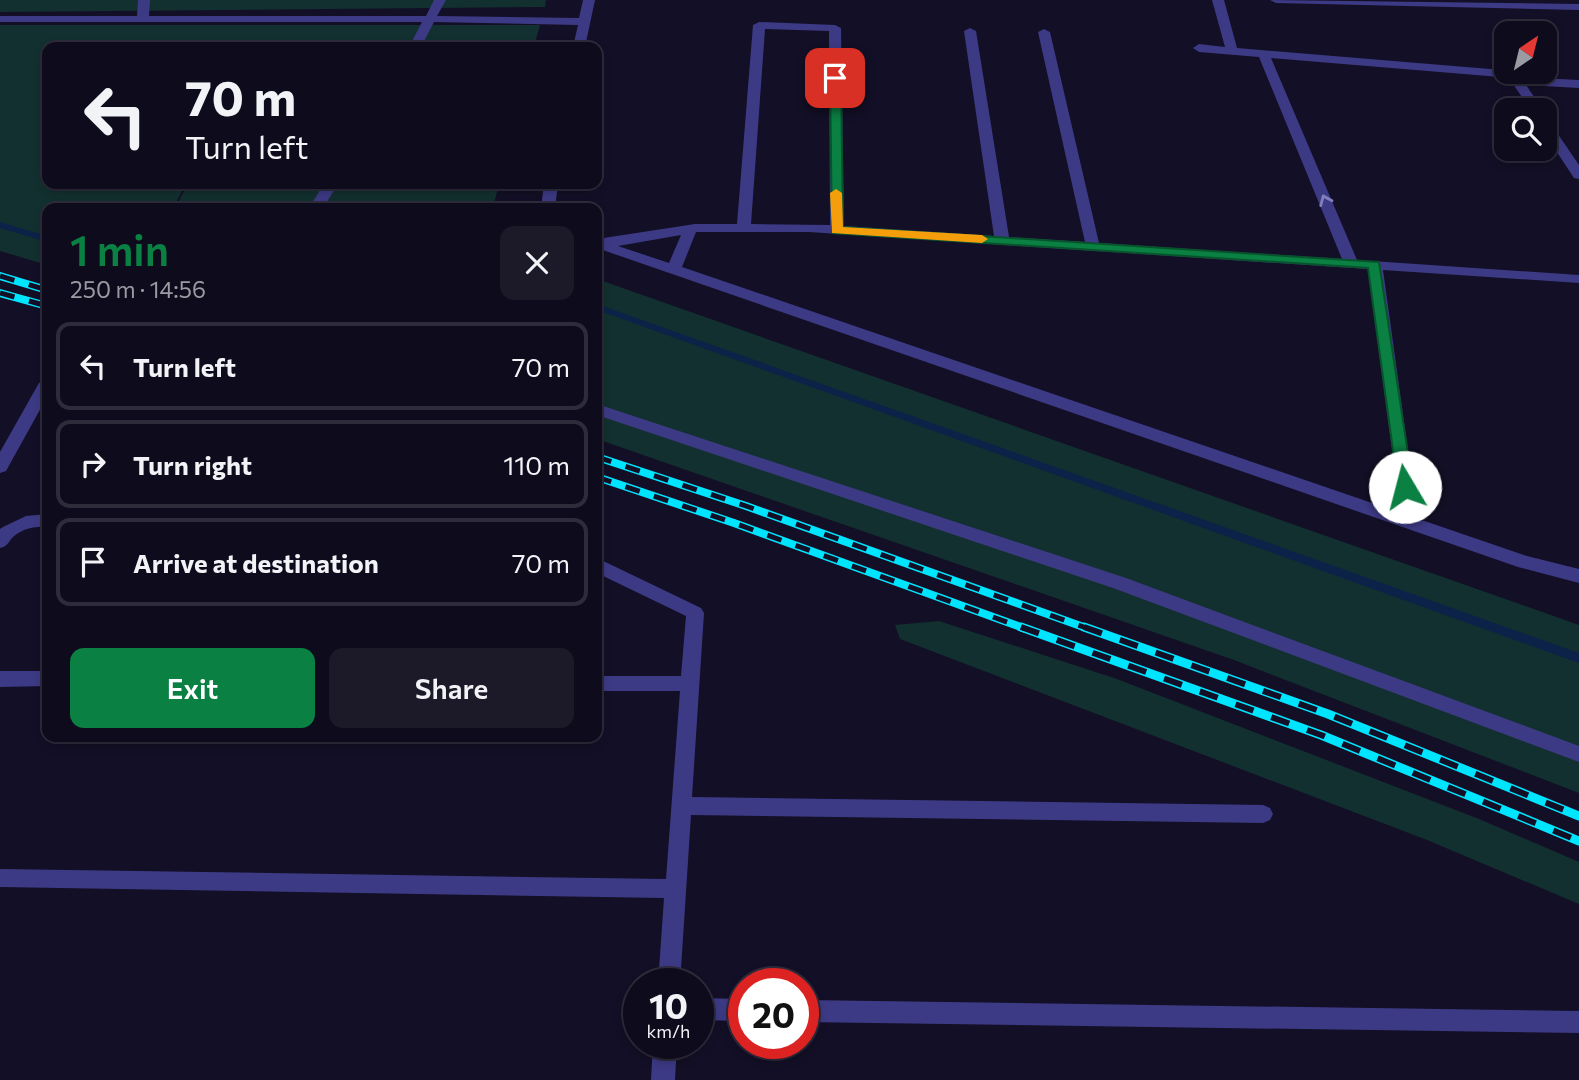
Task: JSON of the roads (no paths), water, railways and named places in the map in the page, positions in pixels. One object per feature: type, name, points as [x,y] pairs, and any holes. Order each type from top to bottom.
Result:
[{"type":"street","points":[[143,19],[144,0]]},
{"type":"street","points":[[418,42],[440,0]]},
{"type":"street","points":[[580,42],[589,0]]},
{"type":"street","points":[[1218,0],[1231,50]]},
{"type":"street","points":[[1276,0],[1579,7]]},
{"type":"street","points":[[0,19],[541,19],[584,22]]},
{"type":"street","points":[[744,226],[759,25],[835,28],[837,230]]},
{"type":"street","points":[[970,31],[1002,240]]},
{"type":"street","points":[[1044,32],[1093,246]]},
{"type":"street","points":[[1199,48],[1494,72]]},
{"type":"street","points":[[1263,53],[1351,263]]},
{"type":"street","points":[[1558,83],[1579,84]]},
{"type":"street","points":[[1557,142],[1579,175]]},
{"type":"street","points":[[602,243],[690,229],[744,226],[1002,240],[1579,279]]},
{"type":"street","points":[[674,269],[690,229]]},
{"type":"street","points":[[602,245],[1524,562],[1579,576]]},
{"type":"street","points":[[1374,265],[1405,487]]},
{"type":"street","points":[[2,460],[42,392]]},
{"type":"street","points":[[602,411],[692,445],[1051,559],[1255,631],[1579,754]]},
{"type":"street","points":[[0,542],[4,535],[25,520],[42,520]]},
{"type":"street","points":[[602,567],[695,612],[670,968]]},
{"type":"street","points":[[0,679],[42,680]]},
{"type":"street","points":[[602,683],[691,684]]},
{"type":"street","points":[[682,806],[1263,814]]},
{"type":"street","points":[[0,878],[676,889]]},
{"type":"street","points":[[819,1010],[1579,1022]]},
{"type":"street","points":[[663,1080],[664,1059]]},
{"type":"waterway","points":[[0,225],[42,238]]},
{"type":"waterway","points":[[602,309],[1579,658]]},
{"type":"railway","points":[[0,276],[42,289]]},
{"type":"railway","points":[[0,293],[42,305]]},
{"type":"railway","points":[[602,459],[746,506],[1089,629]]},
{"type":"railway","points":[[602,479],[734,523],[1026,629]]},
{"type":"railway","points":[[1021,627],[1321,735],[1579,841]]},
{"type":"railway","points":[[1084,627],[1328,714],[1579,816]]}]
